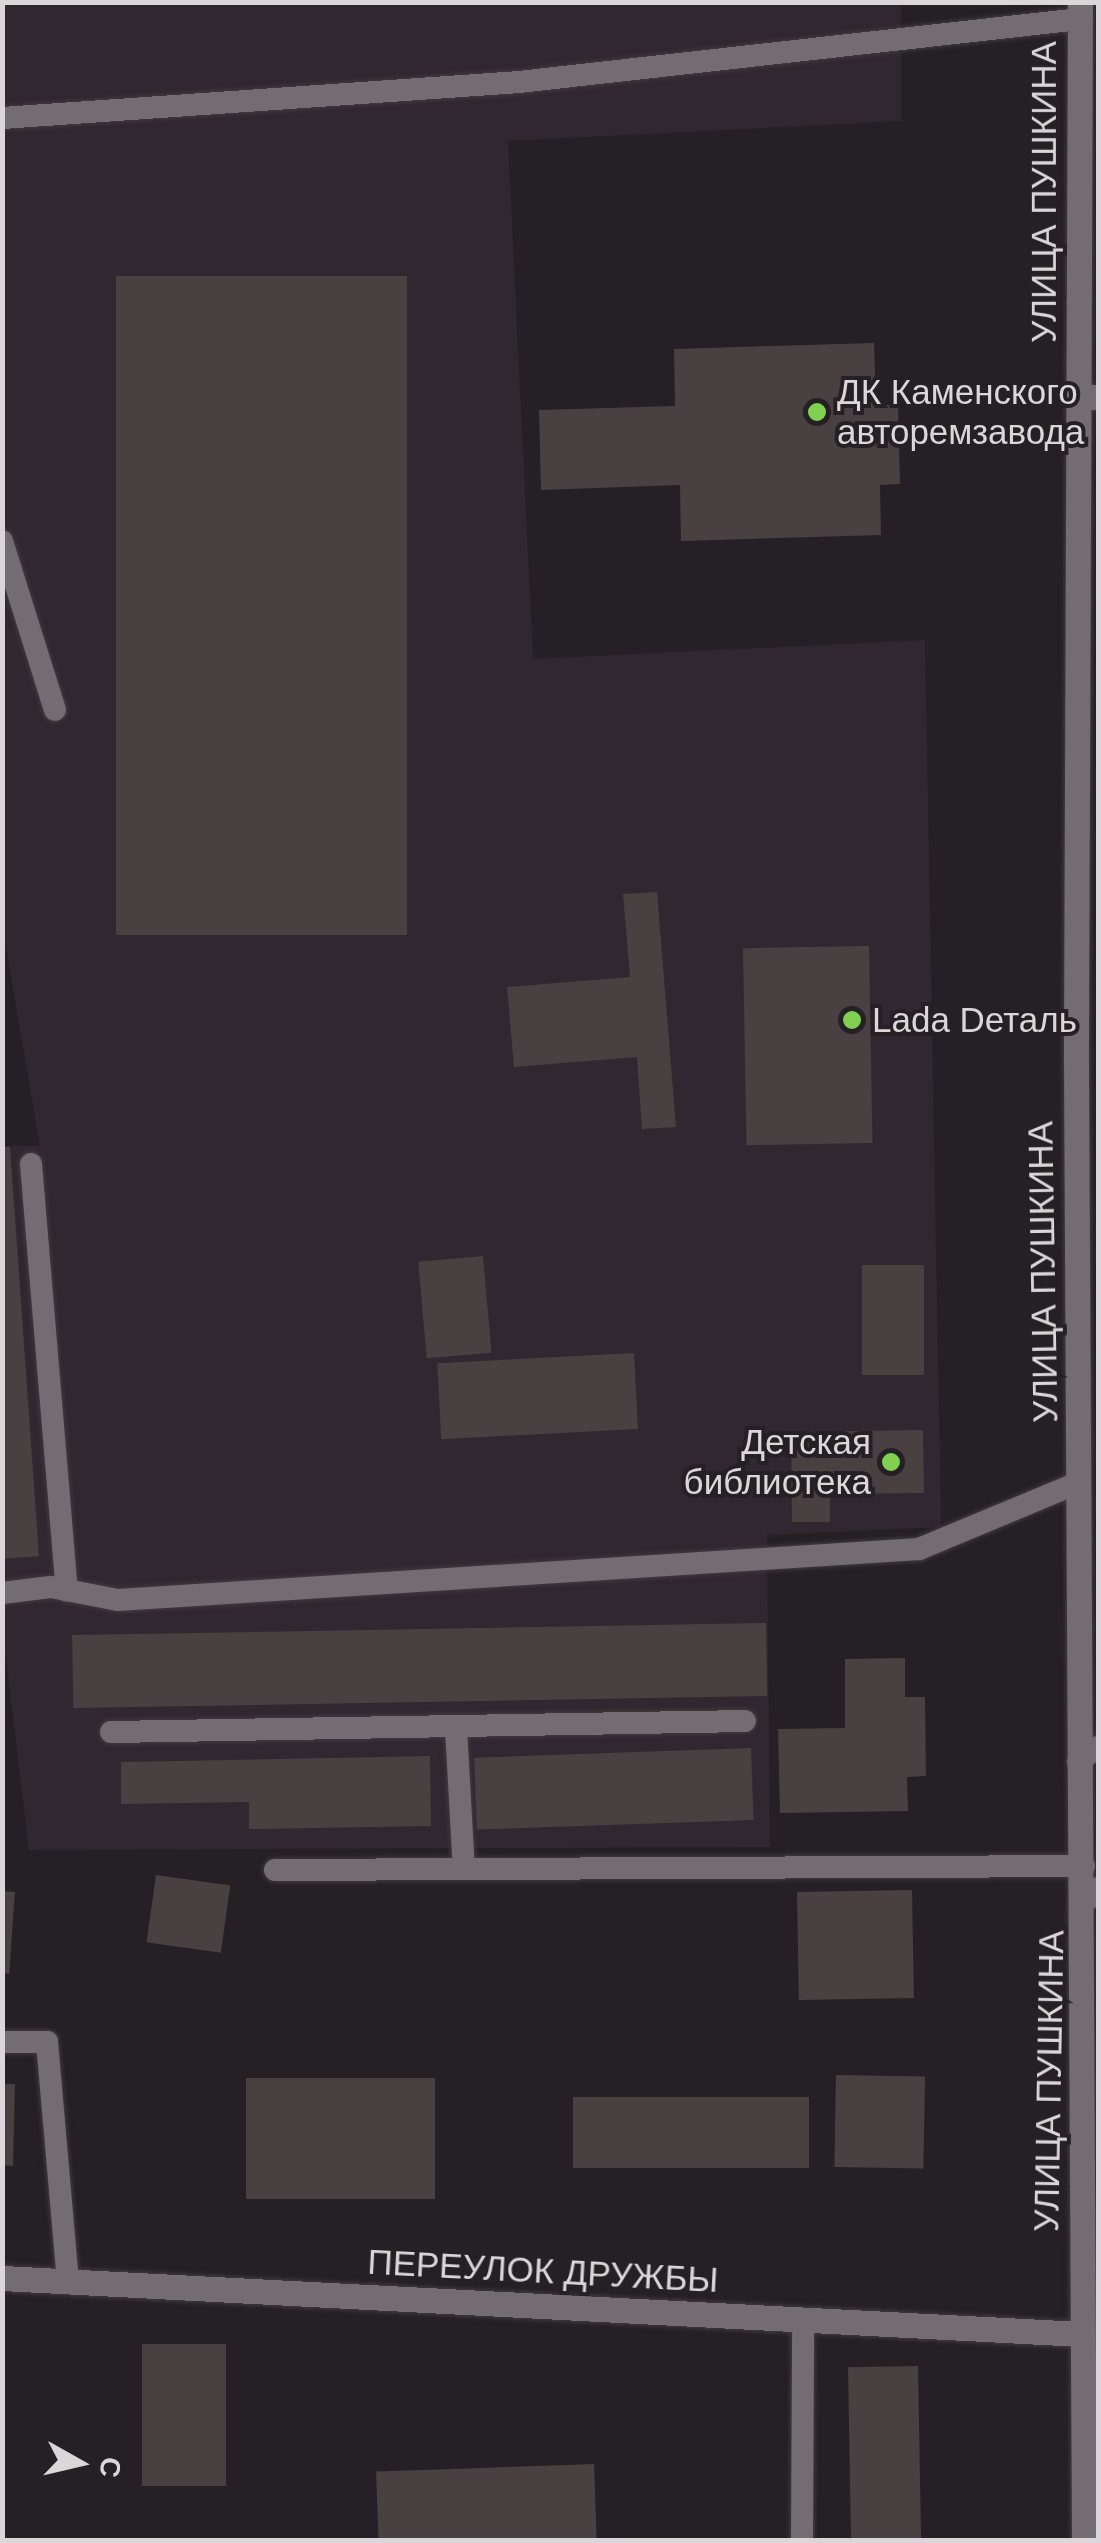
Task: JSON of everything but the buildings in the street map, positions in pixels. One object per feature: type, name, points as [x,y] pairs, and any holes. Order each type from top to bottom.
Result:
[{"type":"street","name":"УЛИЦА ПУШКИНА","points":[[1080,11],[1088,397],[1089,1446],[1080,1482],[1088,1754],[1084,1866],[1092,1893],[1080,2334],[1091,2453],[1084,2540]]},
{"type":"street","name":"ПЕРЕУЛОК ДРУЖБЫ","points":[[2,2278],[1080,2334]]},
{"type":"lane","points":[[2,118],[518,82],[1080,11]]},
{"type":"lane","points":[[2,541],[54,710]]},
{"type":"lane","points":[[31,1164],[66,1590]]},
{"type":"lane","points":[[2,1594],[66,1590],[118,1600],[919,1549],[1080,1482]]},
{"type":"lane","points":[[111,1732],[745,1721]]},
{"type":"lane","points":[[456,1728],[464,1869]]},
{"type":"lane","points":[[274,1870],[1084,1866]]},
{"type":"lane","points":[[2,2042],[47,2042],[68,2281]]},
{"type":"lane","points":[[802,2540],[803,2320]]},
{"type":"shaded area","points":[[2,3],[901,3],[901,121],[508,141],[533,659],[925,640],[941,1527],[767,1535],[770,1847],[29,1850],[2,1626],[3,1146],[40,1146],[2,924]]},
{"type":"place","name":"ДК Каменского авторемзавода","points":[[817,412]]},
{"type":"place","name":"Lada Dеталь","points":[[852,1020]]},
{"type":"place","name":"Детская библиотека","points":[[891,1462]]}]
